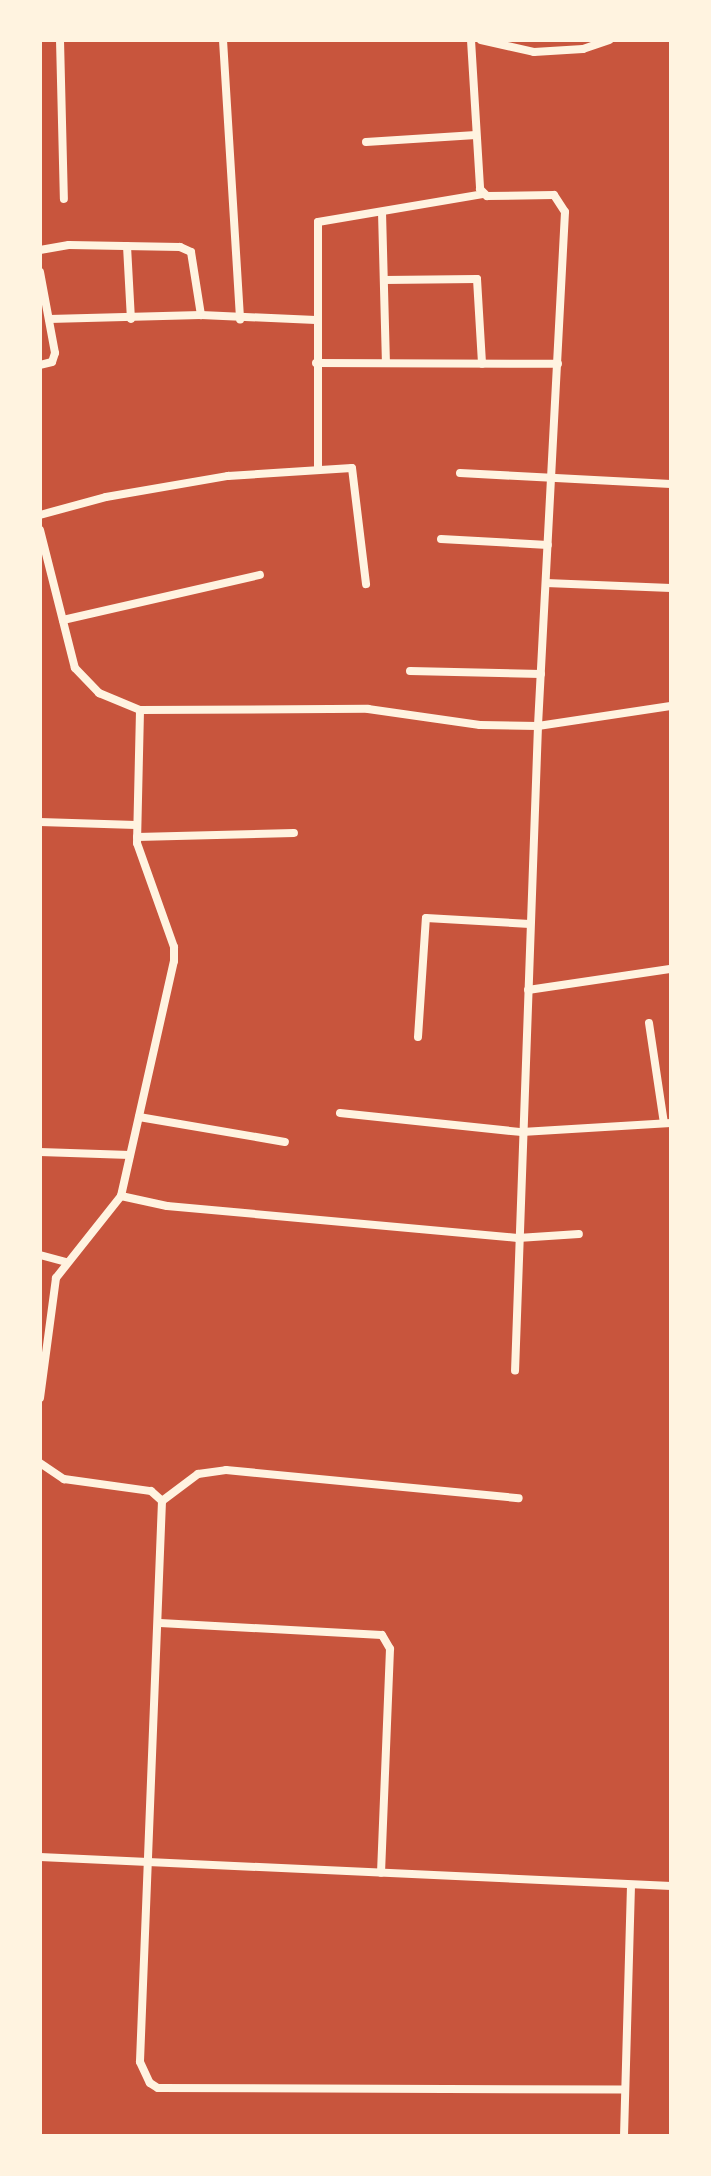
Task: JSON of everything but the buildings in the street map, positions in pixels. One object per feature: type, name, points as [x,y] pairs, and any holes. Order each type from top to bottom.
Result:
[{"type":"street","points":[[60,40],[64,199]]},
{"type":"street","points":[[223,40],[240,319]]},
{"type":"street","points":[[471,40],[483,194]]},
{"type":"street","points":[[481,40],[534,52],[583,49],[609,40]]},
{"type":"street","points":[[366,142],[476,135]]},
{"type":"street","points":[[318,468],[318,222],[483,194],[554,195],[562,202],[558,364],[530,924],[515,1371]]},
{"type":"street","points":[[382,212],[386,363]]},
{"type":"street","points":[[40,250],[69,245],[191,252],[201,315]]},
{"type":"street","points":[[127,246],[131,319]]},
{"type":"street","points":[[40,272],[54,358],[40,365]]},
{"type":"street","points":[[384,280],[477,279],[482,364]]},
{"type":"street","points":[[49,319],[201,315],[316,320]]},
{"type":"street","points":[[316,363],[558,364]]},
{"type":"street","points":[[40,515],[162,486],[318,468],[355,471],[366,584]]},
{"type":"street","points":[[460,473],[671,484]]},
{"type":"street","points":[[40,530],[75,668],[85,682],[140,710],[340,708],[538,726],[671,706]]},
{"type":"street","points":[[441,539],[548,545]]},
{"type":"street","points":[[63,620],[260,575]]},
{"type":"street","points":[[546,583],[671,588]]},
{"type":"street","points":[[410,671],[541,674]]},
{"type":"street","points":[[40,1398],[56,1278],[121,1196],[174,947],[137,837],[140,710]]},
{"type":"street","points":[[40,822],[136,825]]},
{"type":"street","points":[[137,837],[294,833]]},
{"type":"street","points":[[418,1037],[426,918],[530,924]]},
{"type":"street","points":[[528,990],[671,969]]},
{"type":"street","points":[[340,1113],[522,1132],[667,1123],[649,1023]]},
{"type":"street","points":[[139,1117],[285,1142]]},
{"type":"street","points":[[40,1152],[130,1155]]},
{"type":"street","points":[[121,1196],[167,1206],[518,1238],[579,1234]]},
{"type":"street","points":[[40,1255],[67,1262]]},
{"type":"street","points":[[40,1463],[64,1479],[151,1491],[162,1501],[160,1623],[140,2062],[158,2088],[623,2090]]},
{"type":"street","points":[[162,1501],[198,1474],[226,1470],[519,1498]]},
{"type":"street","points":[[160,1623],[382,1635],[390,1649],[381,1873]]},
{"type":"street","points":[[40,1857],[671,1886]]},
{"type":"street","points":[[624,2136],[631,1886]]}]
